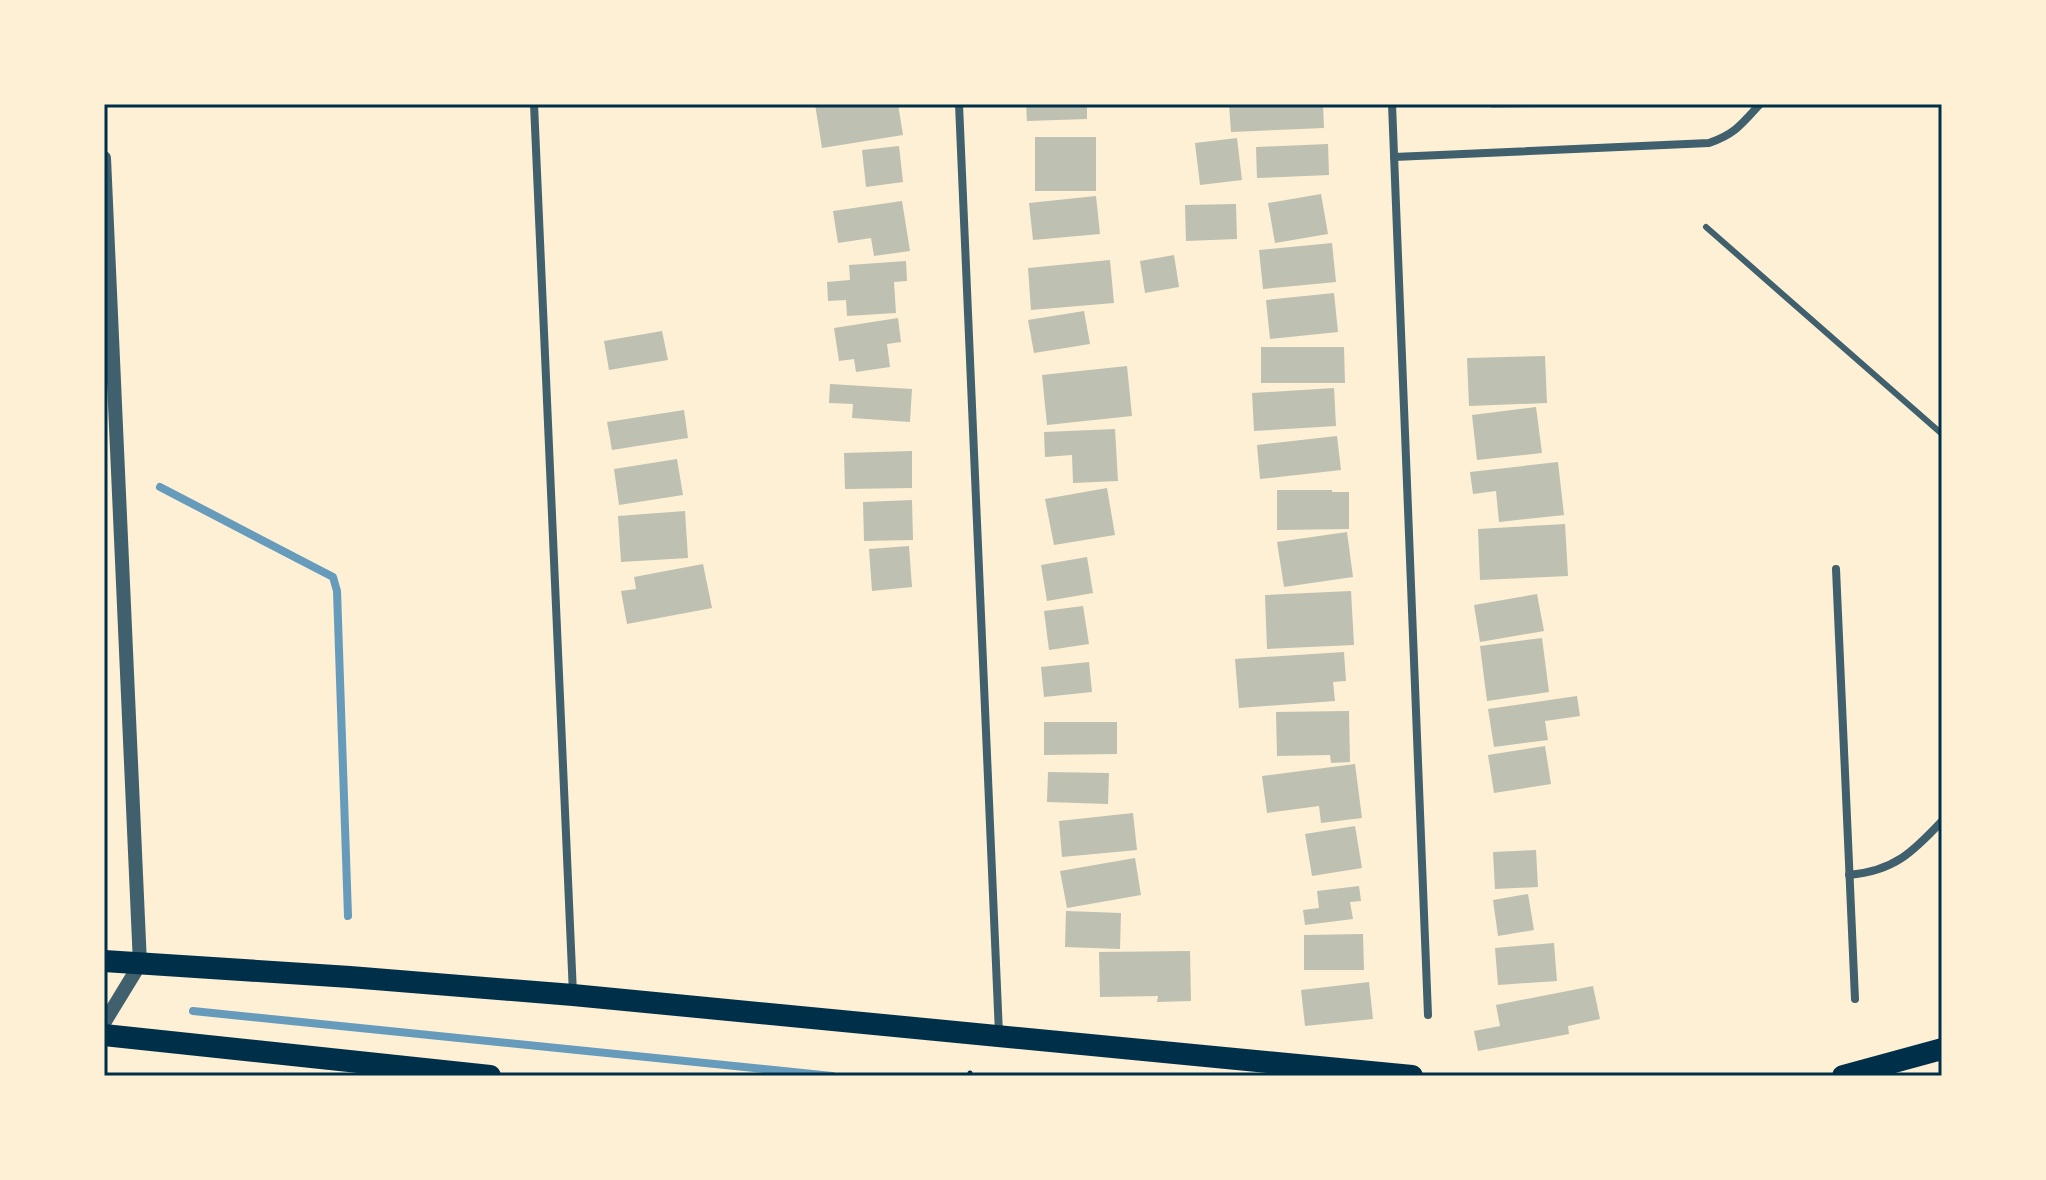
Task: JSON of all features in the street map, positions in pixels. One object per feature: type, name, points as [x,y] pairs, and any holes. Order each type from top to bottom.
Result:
[{"type":"highway","points":[[104,961],[573,995],[1412,1076]]},
{"type":"highway","points":[[104,1035],[490,1076]]},
{"type":"highway","points":[[1843,1076],[1942,1049]]},
{"type":"street","points":[[534,104],[573,995]]},
{"type":"street","points":[[959,104],[999,1036]]},
{"type":"street","points":[[1392,104],[1428,1015]]},
{"type":"street","points":[[1394,157],[1709,143],[1735,131],[1760,104]]},
{"type":"street","points":[[104,158],[140,964],[104,1023]]},
{"type":"street","points":[[1836,569],[1855,999]]},
{"type":"street","points":[[1849,875],[1877,871],[1903,859],[1942,821]]},
{"type":"lane","points":[[1706,227],[1942,434]]},
{"type":"building","points":[[815,104],[898,104],[903,135],[822,148]]},
{"type":"building","points":[[1026,104],[1087,104],[1087,119],[1027,121]]},
{"type":"building","points":[[1229,104],[1323,104],[1324,128],[1231,132]]},
{"type":"building","points":[[1491,104],[1542,104],[1542,107],[1491,108]]},
{"type":"building","points":[[1035,137],[1096,137],[1096,191],[1035,191]]},
{"type":"building","points":[[1237,138],[1242,180],[1200,185],[1195,143]]},
{"type":"building","points":[[1328,144],[1329,175],[1257,178],[1256,147]]},
{"type":"building","points":[[899,146],[903,182],[866,187],[862,150]]},
{"type":"building","points":[[1321,194],[1328,234],[1275,243],[1268,203]]},
{"type":"building","points":[[1096,196],[1100,234],[1033,240],[1029,203]]},
{"type":"building","points":[[902,201],[910,251],[874,256],[871,238],[838,243],[833,211]]},
{"type":"building","points":[[1236,204],[1237,239],[1186,241],[1185,205]]},
{"type":"building","points":[[1332,243],[1336,282],[1263,289],[1259,250]]},
{"type":"building","points":[[1174,255],[1179,287],[1145,293],[1140,261]]},
{"type":"building","points":[[1110,260],[1114,303],[1031,310],[1028,268]]},
{"type":"building","points":[[906,261],[907,281],[894,282],[896,313],[847,316],[846,300],[828,301],[827,282],[850,280],[849,265]]},
{"type":"building","points":[[1334,293],[1338,332],[1270,339],[1266,300]]},
{"type":"building","points":[[1084,311],[1090,344],[1034,353],[1028,320]]},
{"type":"building","points":[[898,318],[901,342],[887,344],[890,367],[856,372],[854,359],[839,361],[834,328]]},
{"type":"building","points":[[662,331],[668,360],[609,370],[604,341]]},
{"type":"building","points":[[1261,347],[1344,347],[1345,383],[1261,383]]},
{"type":"building","points":[[1545,356],[1547,403],[1469,406],[1467,358]]},
{"type":"building","points":[[1127,366],[1132,416],[1047,425],[1042,375]]},
{"type":"building","points":[[830,384],[912,389],[910,422],[852,418],[853,404],[829,403]]},
{"type":"building","points":[[1334,388],[1336,426],[1254,431],[1252,393]]},
{"type":"building","points":[[1536,407],[1542,453],[1477,460],[1472,415]]},
{"type":"building","points":[[684,410],[688,438],[612,450],[607,422]]},
{"type":"building","points":[[1115,429],[1118,481],[1073,483],[1072,455],[1045,457],[1044,432]]},
{"type":"building","points":[[1337,436],[1341,470],[1260,479],[1257,445]]},
{"type":"building","points":[[912,451],[912,488],[845,489],[844,453]]},
{"type":"building","points":[[677,459],[683,495],[619,505],[614,469]]},
{"type":"building","points":[[1558,462],[1564,515],[1499,522],[1496,491],[1473,494],[1470,472]]},
{"type":"building","points":[[1107,488],[1115,535],[1054,545],[1045,499]]},
{"type":"building","points":[[1277,490],[1349,492],[1349,529],[1277,530]]},
{"type":"building","points":[[912,500],[913,540],[864,541],[863,502]]},
{"type":"building","points":[[685,511],[688,558],[621,562],[618,516]]},
{"type":"building","points":[[1565,524],[1568,576],[1480,580],[1478,529]]},
{"type":"building","points":[[1347,532],[1353,577],[1284,587],[1277,542]]},
{"type":"building","points":[[909,546],[912,587],[872,591],[869,549]]},
{"type":"building","points":[[1087,557],[1093,593],[1047,601],[1041,565]]},
{"type":"building","points":[[703,564],[712,608],[627,624],[621,591],[636,589],[634,577]]},
{"type":"building","points":[[1351,591],[1354,645],[1267,649],[1265,595]]},
{"type":"building","points":[[1537,594],[1544,631],[1480,642],[1474,605]]},
{"type":"building","points":[[1083,606],[1089,644],[1049,650],[1044,611]]},
{"type":"building","points":[[1542,638],[1549,692],[1487,701],[1480,646]]},
{"type":"building","points":[[1344,652],[1346,681],[1333,682],[1335,701],[1239,708],[1235,659]]},
{"type":"building","points":[[1089,662],[1092,692],[1044,697],[1041,667]]},
{"type":"building","points":[[1577,696],[1580,716],[1545,721],[1548,740],[1494,747],[1488,709]]},
{"type":"building","points":[[1349,711],[1350,762],[1331,763],[1330,755],[1277,756],[1276,712]]},
{"type":"building","points":[[1044,722],[1117,722],[1117,754],[1044,755]]},
{"type":"building","points":[[1545,746],[1551,784],[1494,793],[1488,755]]},
{"type":"building","points":[[1355,764],[1362,818],[1321,823],[1319,806],[1267,813],[1262,776]]},
{"type":"building","points":[[1048,772],[1109,773],[1108,804],[1047,802]]},
{"type":"building","points":[[1133,813],[1137,850],[1062,857],[1059,821]]},
{"type":"building","points":[[1355,826],[1362,868],[1312,876],[1305,834]]},
{"type":"building","points":[[1536,850],[1538,887],[1495,889],[1493,852]]},
{"type":"building","points":[[1135,858],[1141,895],[1067,908],[1060,871]]},
{"type":"building","points":[[1359,886],[1361,901],[1350,902],[1353,919],[1305,925],[1303,910],[1319,908],[1317,891]]},
{"type":"building","points":[[1528,894],[1534,930],[1498,936],[1493,900]]},
{"type":"building","points":[[1066,911],[1121,913],[1120,949],[1065,947]]},
{"type":"building","points":[[1363,934],[1364,970],[1304,970],[1304,935]]},
{"type":"building","points":[[1554,943],[1557,981],[1498,985],[1495,948]]},
{"type":"building","points":[[1190,951],[1191,1001],[1157,1002],[1158,996],[1100,997],[1099,952]]},
{"type":"building","points":[[1369,982],[1373,1019],[1305,1026],[1301,990]]},
{"type":"building","points":[[1593,986],[1600,1019],[1568,1026],[1569,1034],[1478,1051],[1474,1031],[1500,1026],[1496,1005]]},
{"type":"waterway","points":[[160,487],[333,577],[337,591],[348,916]]},
{"type":"waterway","points":[[193,1011],[832,1076]]}]
